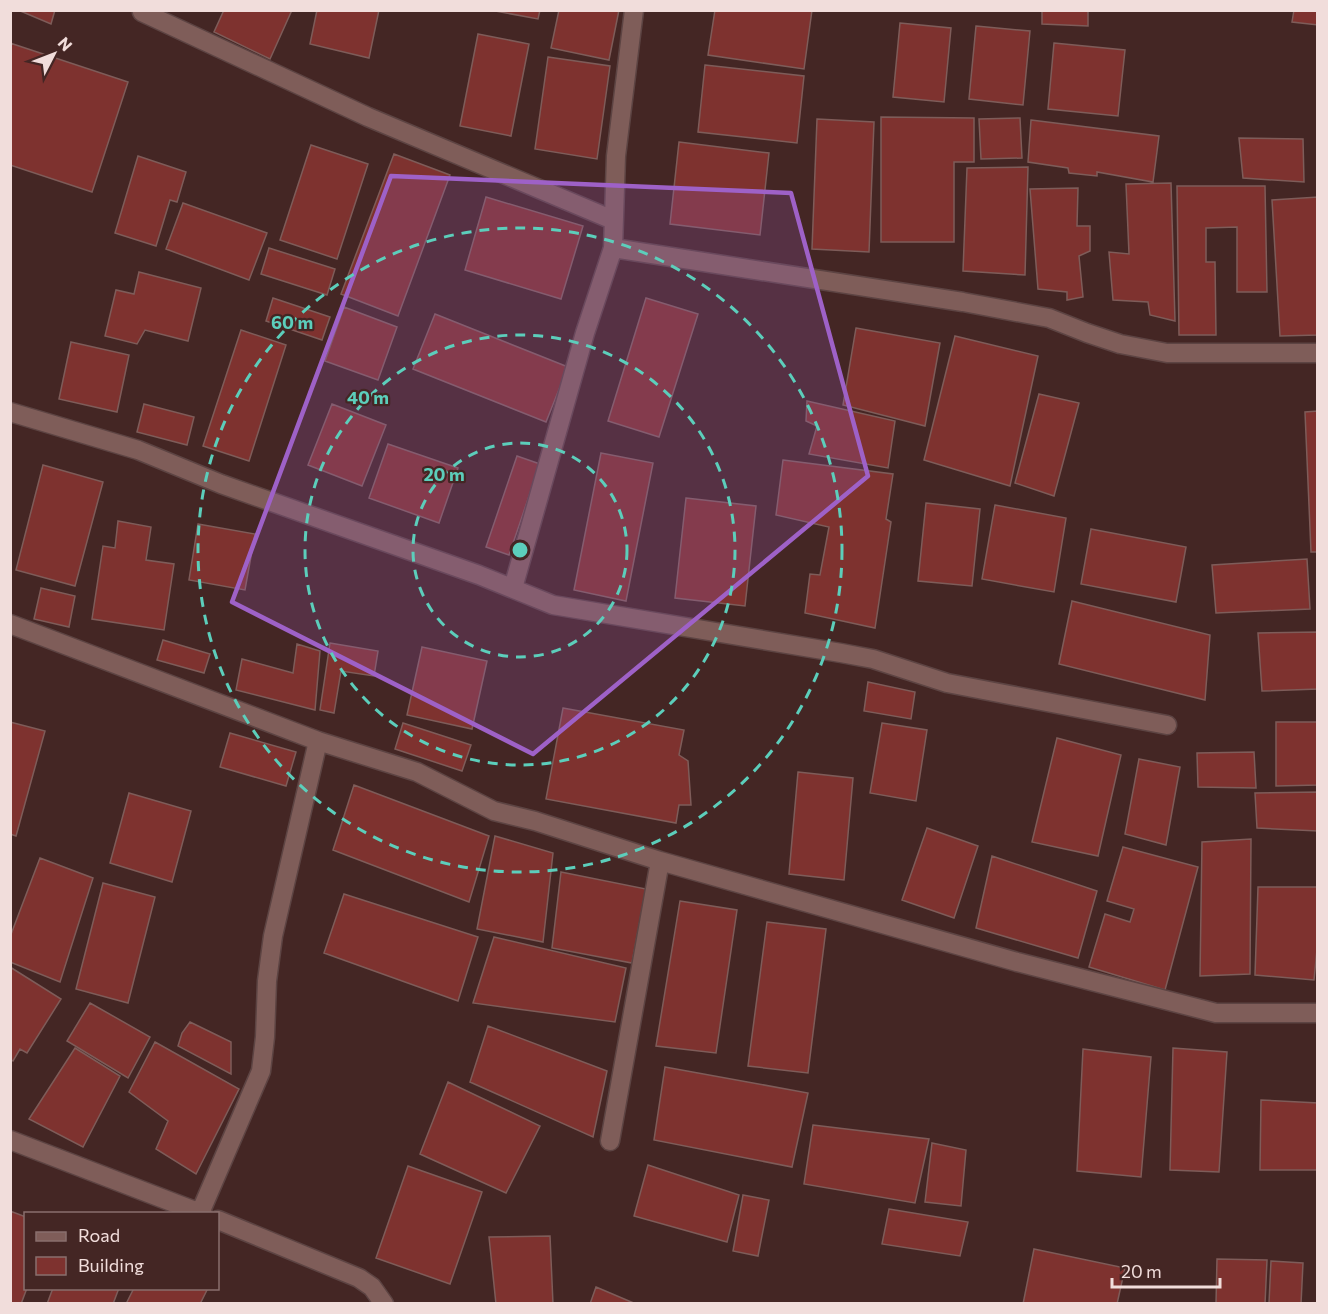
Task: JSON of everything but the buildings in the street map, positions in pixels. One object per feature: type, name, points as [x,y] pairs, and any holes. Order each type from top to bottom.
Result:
[{"type":"street","points":[[513,588],[585,333],[613,248],[616,156],[634,10]]},
{"type":"street","points":[[142,12],[368,117],[613,220]]},
{"type":"street","points":[[613,248],[963,302],[1049,318],[1120,344],[1167,353],[1317,353]]},
{"type":"street","points":[[10,412],[138,450],[221,484],[513,588],[554,605],[873,659],[947,683],[1167,725]]},
{"type":"street","points":[[10,624],[318,741],[417,772],[494,811],[535,821],[660,861],[1017,962],[1216,1013],[1317,1013]]},
{"type":"street","points":[[202,1212],[261,1071],[267,981],[273,936],[318,741]]},
{"type":"street","points":[[610,1141],[660,861]]},
{"type":"street","points":[[10,1140],[199,1212]]},
{"type":"street","points":[[219,1220],[359,1278],[372,1287],[384,1304]]},
{"type":"highlighted area","points":[[391,176],[791,193],[868,476],[533,754],[232,602]]}]
